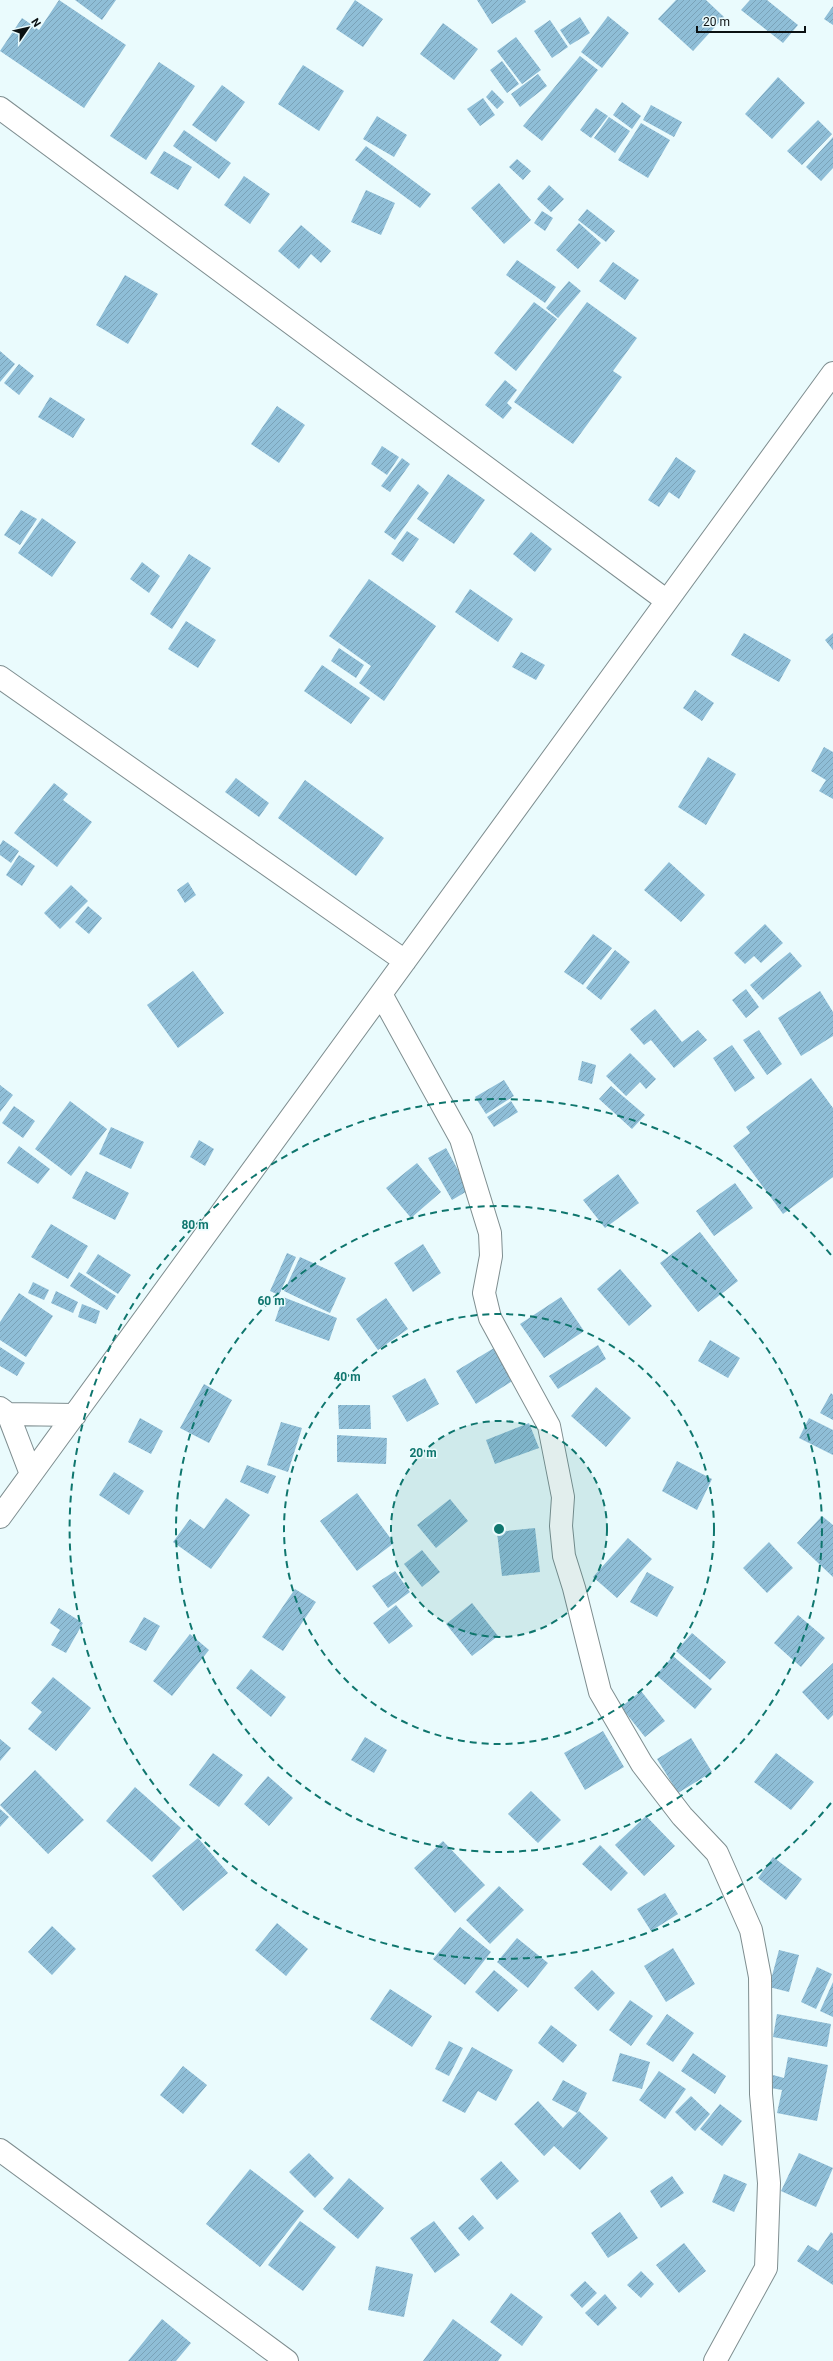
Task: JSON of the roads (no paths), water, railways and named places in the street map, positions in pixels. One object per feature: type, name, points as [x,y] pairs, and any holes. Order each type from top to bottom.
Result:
[{"type":"street","points":[[0,108],[667,601]]},
{"type":"street","points":[[0,1517],[833,373]]},
{"type":"street","points":[[0,676],[405,961]]},
{"type":"street","points":[[381,994],[463,1146],[490,1233],[491,1256],[484,1294],[490,1318],[549,1426],[563,1497],[561,1526],[564,1556],[574,1588],[600,1692],[642,1764],[682,1816],[717,1853],[752,1930],[760,1977],[761,2094],[769,2184],[766,2268],[716,2361]]},
{"type":"street","points":[[31,1474],[4,1411],[75,1415]]},
{"type":"street","points":[[0,2150],[287,2361]]}]
